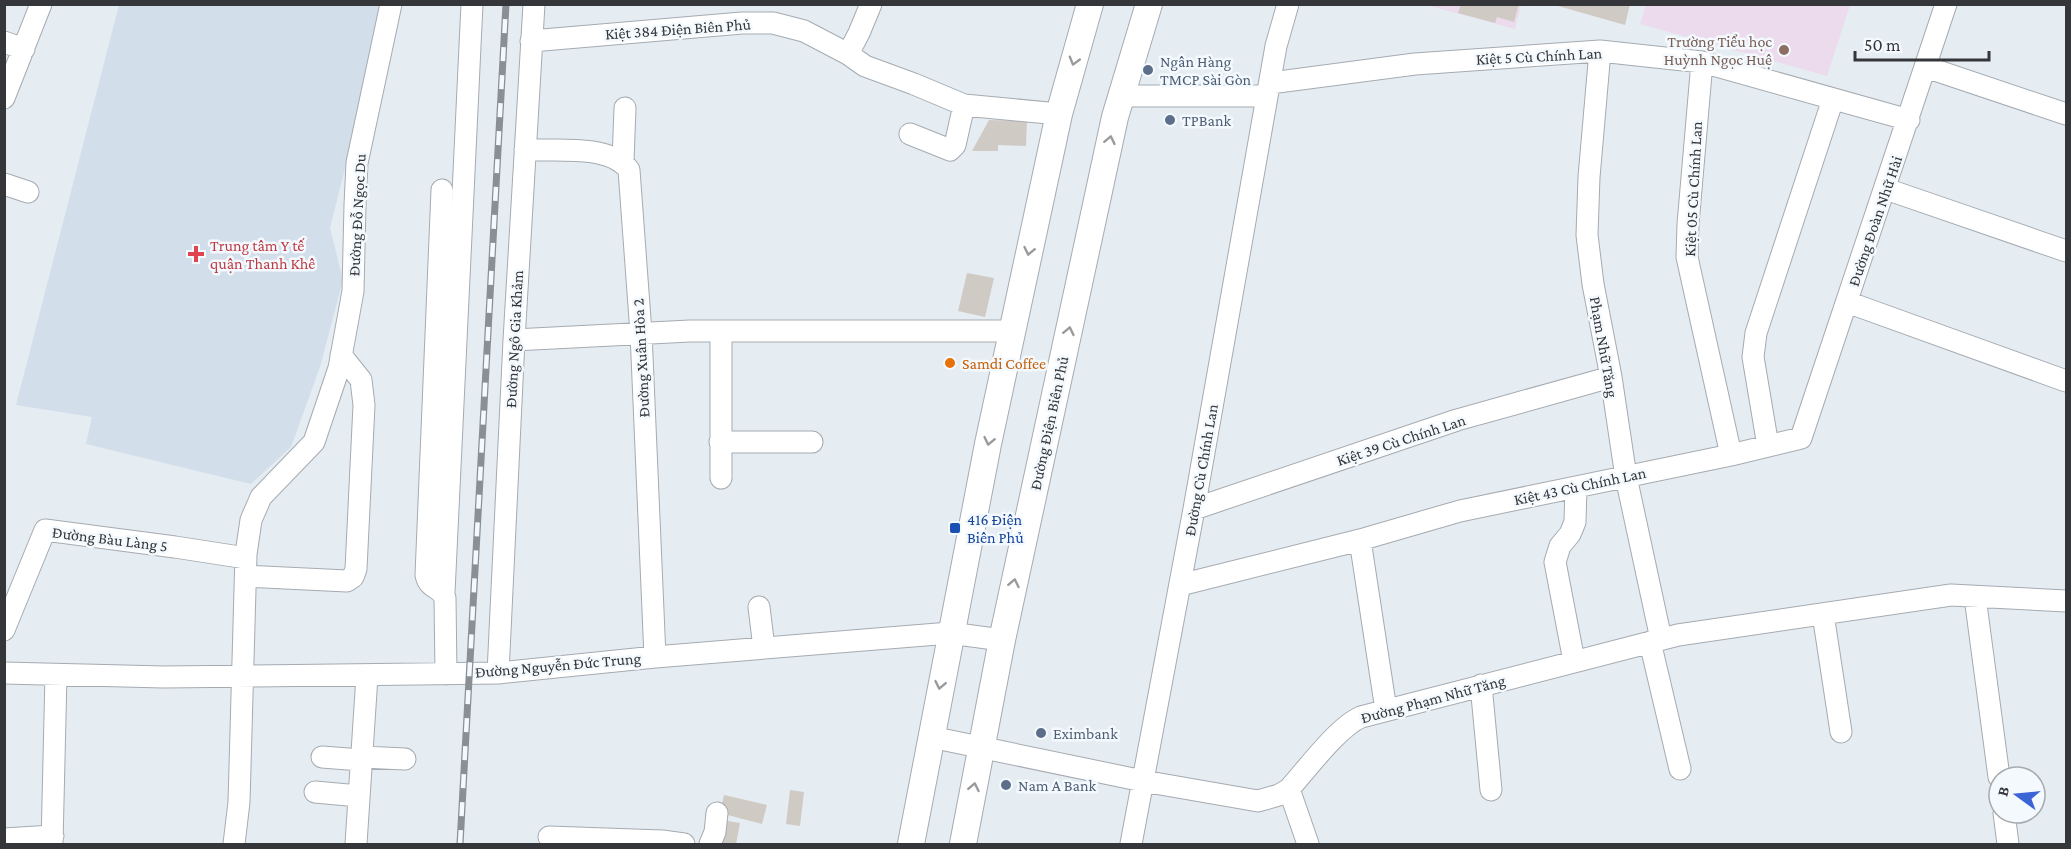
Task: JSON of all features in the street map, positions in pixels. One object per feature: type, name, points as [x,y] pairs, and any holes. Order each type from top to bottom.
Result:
[{"type":"main road","points":[[910,844],[950,633],[1012,331],[1059,114],[1090,4]]},
{"type":"main road","name":"Đường Điện Biên Phủ","points":[[963,844],[1002,640],[1120,96],[1149,4]]},
{"type":"street","points":[[4,98],[14,46],[41,4]]},
{"type":"street","name":"Đường Đỗ Ngọc Du","points":[[234,844],[239,802],[246,567],[251,520],[261,497],[314,442],[339,368],[353,291],[357,163],[391,4]]},
{"type":"street","points":[[447,674],[444,593],[472,4]]},
{"type":"street","name":"Đường Ngô Gia Khảm","points":[[498,673],[514,340],[534,4]]},
{"type":"street","points":[[848,54],[871,4]]},
{"type":"street","name":"Đường Cù Chính Lan","points":[[1131,844],[1194,509],[1276,46],[1288,4]]},
{"type":"street","name":"Đường Đoàn Nhữ Hài","points":[[1801,438],[1946,4]]},
{"type":"street","name":"Kiệt 384 Điện Biên Phủ","points":[[531,41],[742,23],[773,23],[804,31],[848,54],[865,66],[964,105],[1059,114]]},
{"type":"street","name":"Kiệt 5 Cù Chính Lan","points":[[1268,89],[1415,64],[1600,51],[1702,62],[1909,120]]},
{"type":"street","name":"Phạm Nhữ Tăng","points":[[1600,51],[1588,177],[1587,235],[1593,284],[1611,377],[1626,477],[1680,769]]},
{"type":"street","name":"Kiệt 05 Cù Chính Lan","points":[[1702,62],[1687,258],[1731,455]]},
{"type":"street","points":[[1926,67],[2067,114]]},
{"type":"street","points":[[1120,96],[1268,89]]},
{"type":"street","points":[[1768,446],[1754,357],[1756,333],[1833,99]]},
{"type":"street","points":[[910,134],[950,150],[955,145],[964,105]]},
{"type":"street","name":"Đường Xuân Hòa 2","points":[[625,108],[623,161],[629,170],[641,333],[655,657]]},
{"type":"street","points":[[525,150],[600,152],[623,161]]},
{"type":"street","points":[[4,184],[28,192]]},
{"type":"street","points":[[1886,189],[2067,251]]},
{"type":"street","points":[[442,190],[426,575],[429,584],[444,593]]},
{"type":"street","points":[[1847,303],[2067,381]]},
{"type":"street","points":[[721,331],[721,478]]},
{"type":"street","points":[[514,340],[721,331],[1012,331]]},
{"type":"street","points":[[246,567],[347,581],[353,577],[357,569],[364,405],[361,380],[341,355]]},
{"type":"street","name":"Kiệt 39 Cù Chính Lan","points":[[1194,509],[1457,420],[1611,377]]},
{"type":"street","name":"Kiệt 43 Cù Chính Lan","points":[[1180,585],[1360,540],[1460,511],[1731,455],[1801,438]]},
{"type":"street","points":[[720,442],[813,442]]},
{"type":"street","points":[[1574,661],[1555,562],[1560,546],[1570,534],[1575,522],[1575,487]]},
{"type":"street","name":"Đường Bàu Làng 5","points":[[4,630],[45,531],[175,547],[246,567]]},
{"type":"street","points":[[1360,540],[1386,710]]},
{"type":"street","name":"Đường Phạm Nhữ Tăng","points":[[931,737],[1143,781],[1258,801],[1279,795],[1289,789],[1337,734],[1352,721],[1386,710],[1656,640],[1951,595],[2067,601]]},
{"type":"street","points":[[1975,597],[1997,765]]},
{"type":"street","points":[[759,607],[764,648]]},
{"type":"street","points":[[1823,614],[1841,732]]},
{"type":"street","name":"Đường Nguyễn Đức Trung","points":[[4,673],[164,677],[498,673],[655,657],[950,633],[1002,640]]},
{"type":"street","points":[[4,840],[53,840],[56,675]]},
{"type":"street","points":[[356,844],[367,676]]},
{"type":"street","points":[[1481,685],[1491,790]]},
{"type":"street","points":[[322,757],[405,759]]},
{"type":"street","points":[[1289,789],[1308,844]]},
{"type":"street","points":[[315,792],[359,796]]},
{"type":"street","points":[[710,844],[715,832],[717,813]]},
{"type":"street","points":[[2006,825],[2008,844]]},
{"type":"street","points":[[549,837],[662,841],[684,844]]},
{"type":"street","points":[[4,840],[8,844]]},
{"type":"shaded area","name":"Trường Tiểu học Huỳnh Ngọc Huệ","points":[[1646,4],[1850,5],[1827,76],[1640,24]]},
{"type":"shaded area","name":"Trung tâm Y tế quận Thanh Khê","points":[[119,5],[386,5],[330,228],[343,280],[320,367],[291,447],[251,484],[86,444],[92,417],[16,405]]},
{"type":"shaded area","points":[[1426,5],[1521,5],[1515,29]]},
{"type":"building","points":[[1461,4],[1519,4],[1514,22],[1497,17],[1495,23],[1458,13]]},
{"type":"building","points":[[1551,4],[1630,4],[1625,25]]},
{"type":"building","points":[[989,120],[1027,121],[1026,146],[998,145],[998,151],[972,151]]},
{"type":"building","points":[[967,273],[994,278],[985,317],[958,311]]},
{"type":"building","points":[[790,790],[804,792],[800,826],[786,824]]},
{"type":"building","points":[[724,795],[767,805],[762,824],[720,813]]},
{"type":"building","points":[[722,820],[740,823],[736,844],[718,844]]},
{"type":"railway","points":[[460,844],[506,4]]},
{"type":"place","name":"Trường Tiểu học Huỳnh Ngọc Huệ","points":[[1784,50]]},
{"type":"place","name":"Ngân Hàng TMCP Sài Gòn","points":[[1148,70]]},
{"type":"place","name":"TPBank","points":[[1170,120]]},
{"type":"place","name":"Trung tâm Y tế quận Thanh Khê","points":[[196,254]]},
{"type":"place","name":"Samdi Coffee","points":[[950,363]]},
{"type":"place","name":"416 Điện Biên Phủ","points":[[955,528]]},
{"type":"place","name":"Eximbank","points":[[1041,733]]},
{"type":"place","name":"Nam A Bank","points":[[1006,785]]}]
